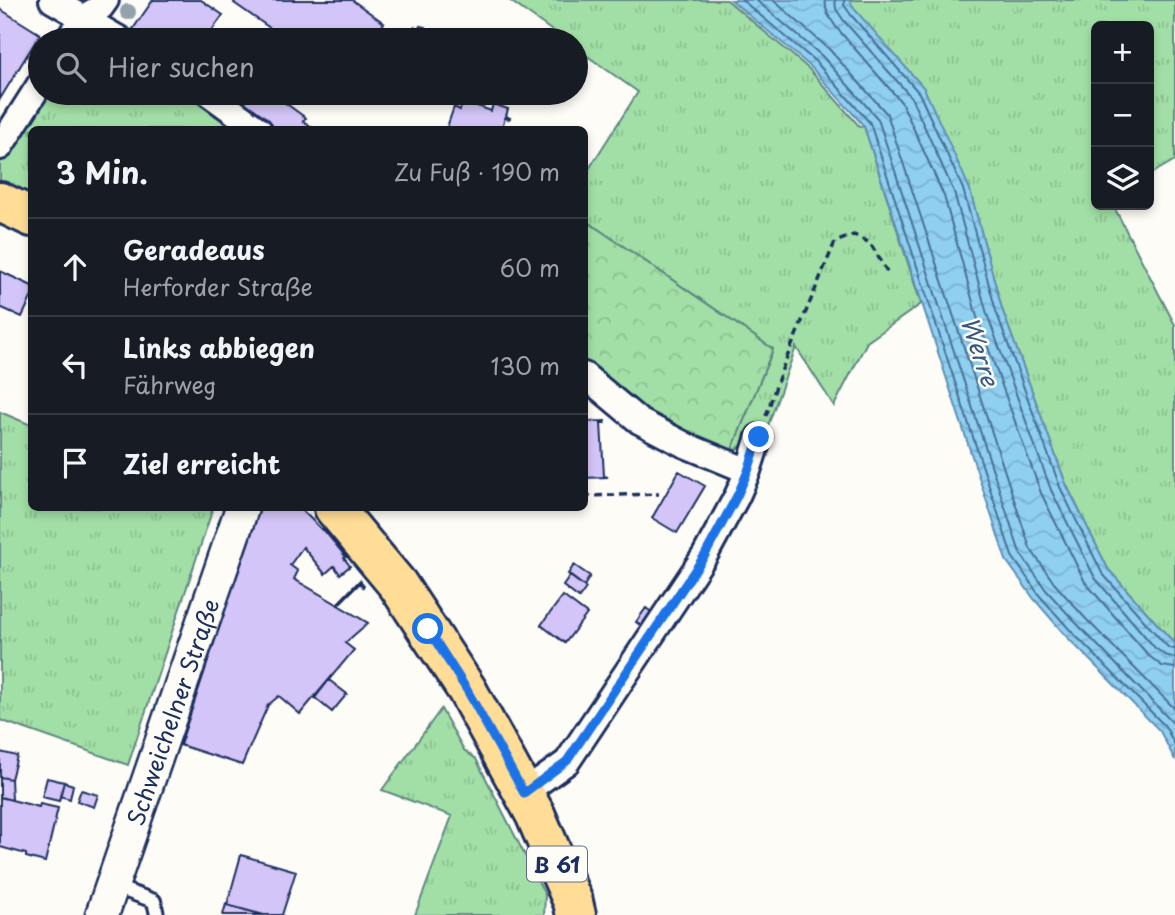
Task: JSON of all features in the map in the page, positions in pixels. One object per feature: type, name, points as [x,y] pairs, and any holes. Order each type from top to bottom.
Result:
[{"type":"main road","points":[[0,202],[28,215]]},
{"type":"main road","name":"B 61","points":[[337,511],[398,585],[467,690],[535,814],[573,902],[576,915]]},
{"type":"street","points":[[52,0],[100,28]]},
{"type":"street","points":[[76,28],[82,18],[101,8],[106,0]]},
{"type":"street","points":[[0,147],[28,102]]},
{"type":"street","points":[[225,105],[253,126]]},
{"type":"street","points":[[588,378],[639,422],[685,445],[748,471]]},
{"type":"street","points":[[524,793],[567,761],[705,555],[737,496],[759,437]]},
{"type":"street","name":"Schweichelner Straße","points":[[102,915],[241,511]]},
{"type":"lane","points":[[113,886],[153,901],[157,915]]},
{"type":"path","points":[[759,437],[780,374],[835,242],[854,235],[870,243],[888,273]]},
{"type":"path","points":[[588,496],[659,494]]},
{"type":"green space","points":[[509,0],[727,0],[809,69],[860,127],[864,126],[921,304],[867,342],[834,406],[796,347],[765,434],[731,452],[773,349],[588,222],[588,170],[638,92],[588,57],[588,28],[548,28]]},
{"type":"green space","points":[[849,0],[1175,0],[1175,160],[1154,172],[1154,21],[1091,21],[1091,210],[1116,210],[1175,325],[1175,644],[1108,569],[1066,484],[1002,309],[969,187]]},
{"type":"green space","points":[[35,105],[209,105],[240,126],[28,126],[28,195],[0,181],[0,158]]},
{"type":"green space","points":[[588,222],[773,349],[731,452],[645,413],[588,364]]},
{"type":"green space","points":[[0,412],[28,424],[28,511],[212,511],[128,765],[0,720]]},
{"type":"green space","points":[[441,709],[464,750],[476,759],[545,895],[544,915],[415,915],[452,816],[382,790]]},
{"type":"water","name":"Werre","points":[[731,0],[849,0],[924,88],[969,187],[1002,309],[1066,484],[1108,569],[1175,644],[1175,760],[1160,731],[1066,636],[1034,599],[1006,560],[864,126],[811,67]]},
{"type":"building","points":[[153,0],[201,0],[223,15],[214,28],[134,28]]},
{"type":"building","points":[[236,0],[352,0],[384,23],[380,28],[270,28],[234,3]]},
{"type":"building","points":[[0,9],[30,28],[28,28],[28,54],[0,99]]},
{"type":"building","points":[[240,105],[288,105],[306,118],[303,121],[310,126],[270,126]]},
{"type":"building","points":[[462,105],[474,105],[491,111],[493,105],[496,105],[508,109],[506,116],[510,118],[505,118],[502,126],[447,126],[454,107],[460,110]]},
{"type":"building","points":[[0,271],[28,284],[28,304],[22,317],[0,307]]},
{"type":"building","points":[[605,421],[601,423],[604,476],[608,477],[588,478],[588,422]]},
{"type":"building","points":[[679,471],[705,486],[677,533],[652,518]]},
{"type":"building","points":[[258,511],[303,511],[323,529],[350,566],[340,574],[334,566],[325,574],[303,547],[290,565],[298,571],[294,579],[337,604],[360,580],[364,586],[360,583],[338,605],[368,623],[345,643],[354,650],[300,714],[279,696],[268,705],[242,765],[180,745]]},
{"type":"building","points":[[574,565],[590,576],[584,586],[568,574]]},
{"type":"building","points":[[570,576],[586,588],[579,598],[563,586]]},
{"type":"building","points":[[563,596],[587,614],[565,643],[541,625]]},
{"type":"building","points":[[646,608],[654,614],[644,628],[636,622]]},
{"type":"building","points":[[329,680],[347,694],[332,712],[315,698]]},
{"type":"building","points":[[0,752],[17,756],[11,779],[0,777]]},
{"type":"building","points":[[0,777],[11,779],[12,800],[0,797]]},
{"type":"building","points":[[47,778],[64,782],[59,801],[42,797]]},
{"type":"building","points":[[64,782],[73,785],[70,799],[60,796]]},
{"type":"building","points":[[81,790],[98,795],[94,807],[77,801]]},
{"type":"building","points":[[0,797],[39,807],[40,804],[58,808],[45,862],[0,847]]},
{"type":"building","points":[[241,855],[296,871],[282,915],[264,915],[227,905]]},
{"type":"building","points":[[227,905],[263,915],[223,915]]},
{"type":"route","points":[[428,629],[467,690],[524,793],[567,761],[705,555],[737,496],[759,437]]}]
